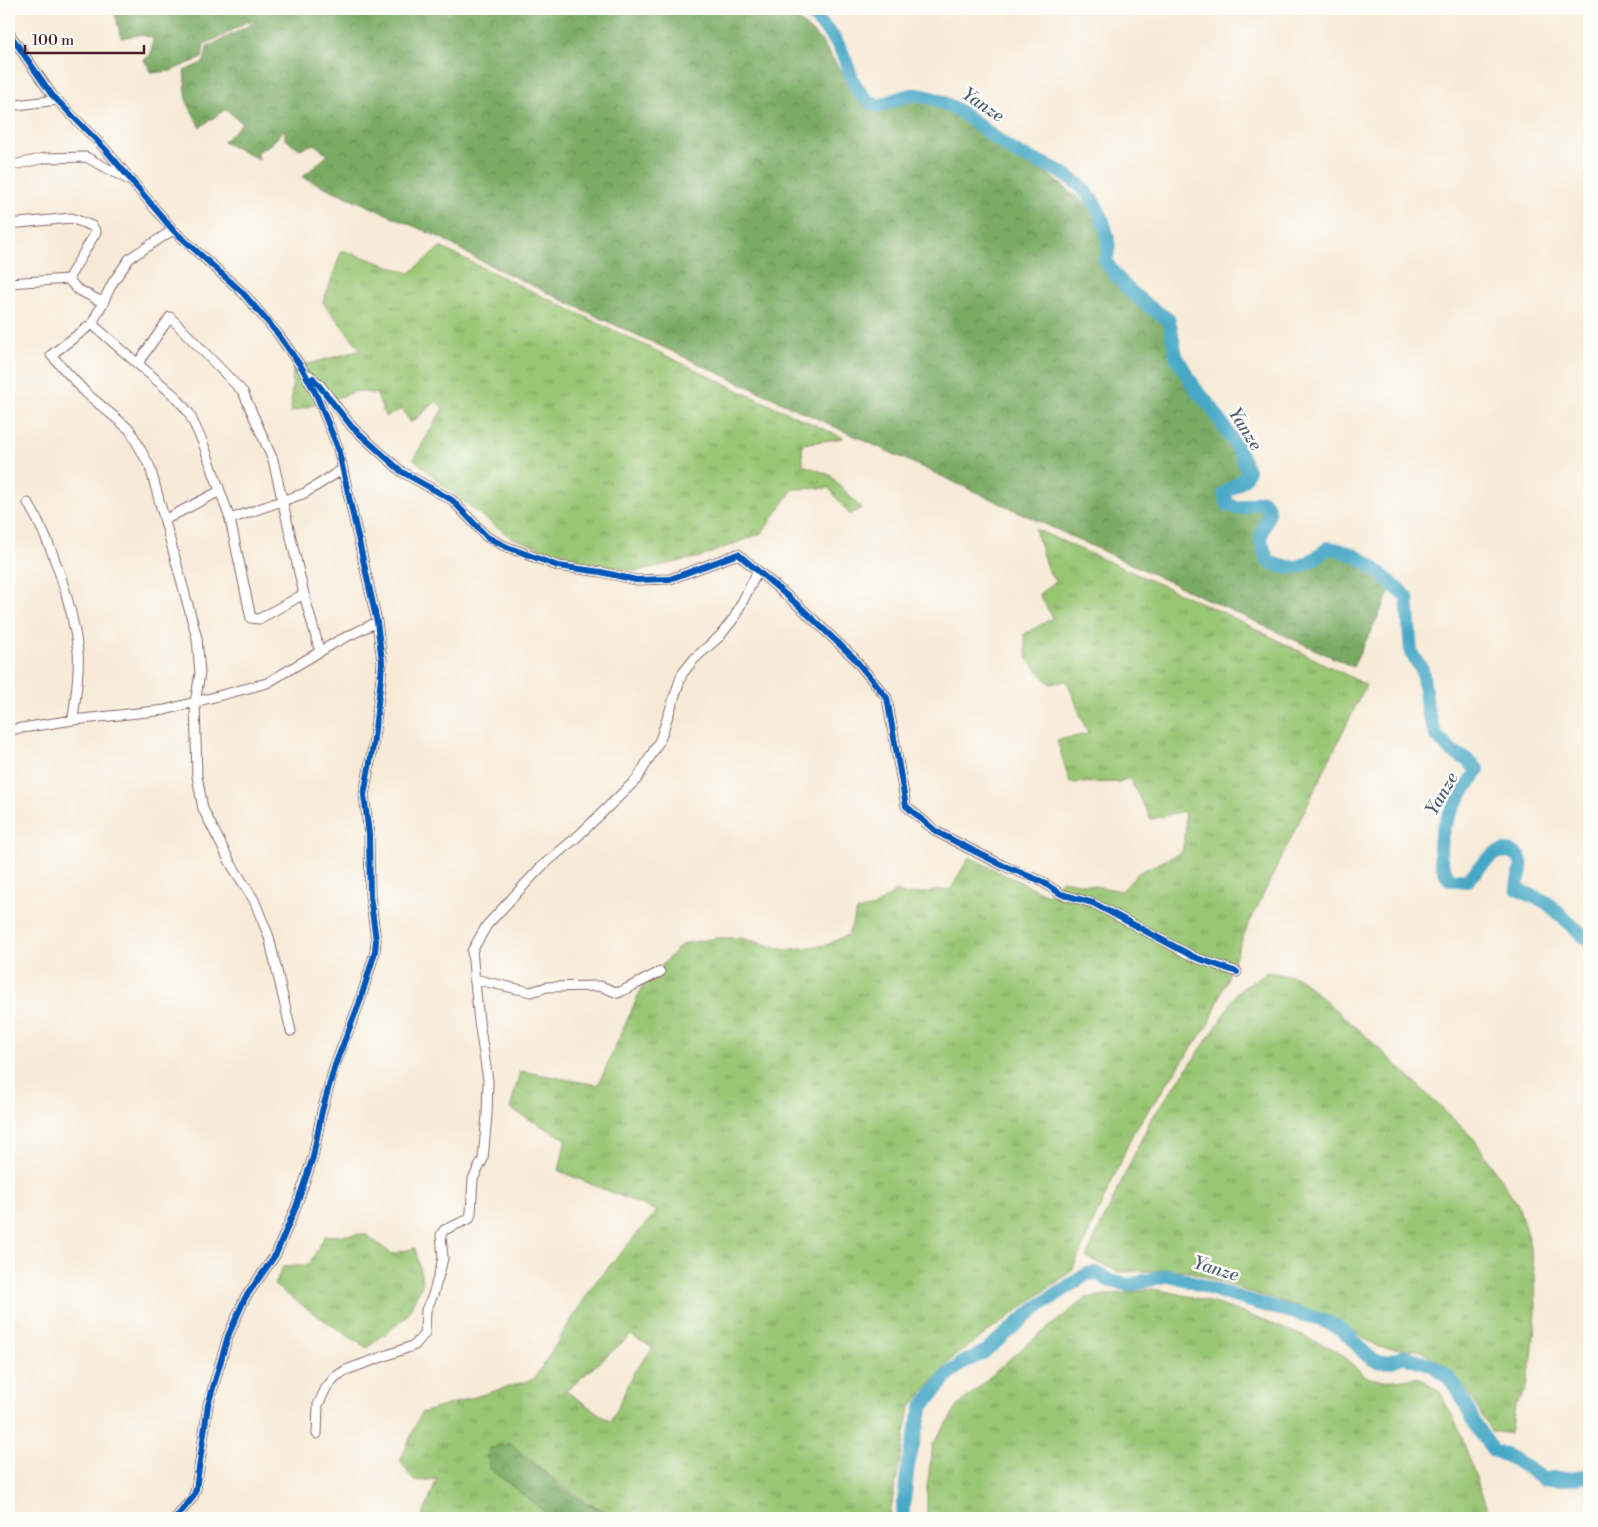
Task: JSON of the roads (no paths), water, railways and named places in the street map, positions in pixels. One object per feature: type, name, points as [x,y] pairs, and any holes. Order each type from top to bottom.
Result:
[{"type":"street","points":[[9,33],[12,44],[56,100],[105,149],[173,230],[243,293],[278,334],[302,368],[327,419],[343,469],[377,622],[382,661],[374,746],[364,795],[369,834],[370,896],[376,940],[375,952],[359,1004],[335,1065],[322,1111],[313,1156],[296,1206],[276,1254],[245,1298],[228,1336],[208,1405],[196,1488],[193,1497],[176,1518]]},
{"type":"street","points":[[9,106],[56,100]]},
{"type":"street","points":[[9,166],[45,158],[86,157],[136,184]]},
{"type":"street","points":[[9,224],[71,218],[92,226],[96,232],[68,279]]},
{"type":"street","points":[[173,230],[130,258],[113,282],[92,324],[51,354],[86,393],[130,430],[150,467],[166,519],[197,638],[200,673],[196,703],[197,776],[203,809],[230,864],[254,900],[269,937],[291,1030]]},
{"type":"street","points":[[68,279],[77,289],[104,303]]},
{"type":"street","points":[[9,283],[68,279]]},
{"type":"street","points":[[138,363],[170,317],[206,351],[243,392],[273,460],[304,594],[320,652]]},
{"type":"street","points":[[92,324],[176,397],[189,413],[203,443],[230,519],[251,618],[259,619],[304,594]]},
{"type":"street","points":[[302,368],[320,385],[352,427],[402,472],[452,500],[487,537],[507,547],[558,566],[601,572],[636,580],[670,579],[738,554],[853,658],[888,698],[901,786],[906,806],[937,832],[1004,866],[1041,881],[1062,894],[1093,903],[1194,957],[1237,972]]},
{"type":"street","points":[[230,519],[284,501],[312,489],[343,469]]},
{"type":"street","points":[[166,519],[220,490]]},
{"type":"street","points":[[28,503],[45,530],[72,622],[78,652],[78,674],[73,720]]},
{"type":"street","points":[[317,1434],[318,1405],[322,1395],[335,1377],[346,1370],[415,1345],[421,1339],[426,1325],[426,1310],[433,1295],[443,1258],[441,1234],[444,1230],[469,1219],[471,1214],[473,1179],[482,1159],[486,1142],[488,1106],[488,1080],[472,952],[487,925],[542,866],[577,836],[637,778],[660,740],[682,674],[695,658],[720,636],[734,618],[758,571]]},
{"type":"street","points":[[9,730],[73,720],[165,710],[266,683],[377,622]]},
{"type":"street","points":[[474,979],[531,992],[547,987],[600,986],[618,993],[660,972]]},
{"type":"waterway","name":"Yanze","points":[[806,9],[835,40],[841,49],[856,86],[868,100],[878,106],[903,97],[918,95],[945,103],[968,117],[1012,150],[1061,172],[1085,191],[1097,207],[1105,227],[1108,240],[1105,260],[1133,294],[1169,320],[1176,356],[1196,390],[1212,408],[1237,447],[1248,470],[1245,478],[1224,494],[1228,505],[1238,508],[1263,501],[1269,509],[1261,538],[1268,561],[1286,567],[1300,566],[1314,559],[1328,548],[1340,550],[1362,559],[1407,597],[1411,653],[1422,669],[1428,713],[1436,735],[1451,751],[1466,759],[1478,770],[1453,808],[1441,836],[1442,864],[1449,879],[1467,881],[1482,864],[1494,855],[1507,851],[1514,853],[1518,855],[1522,865],[1517,889],[1546,902],[1589,941]]},
{"type":"waterway","name":"Yanze","points":[[902,1518],[908,1465],[922,1407],[948,1375],[962,1363],[983,1353],[1036,1308],[1087,1274],[1097,1273],[1110,1281],[1129,1285],[1168,1275],[1184,1279],[1238,1298],[1326,1322],[1345,1332],[1372,1359],[1381,1362],[1391,1361],[1404,1356],[1432,1365],[1447,1376],[1458,1389],[1477,1428],[1493,1450],[1512,1458],[1543,1479],[1568,1479],[1589,1476]]}]
